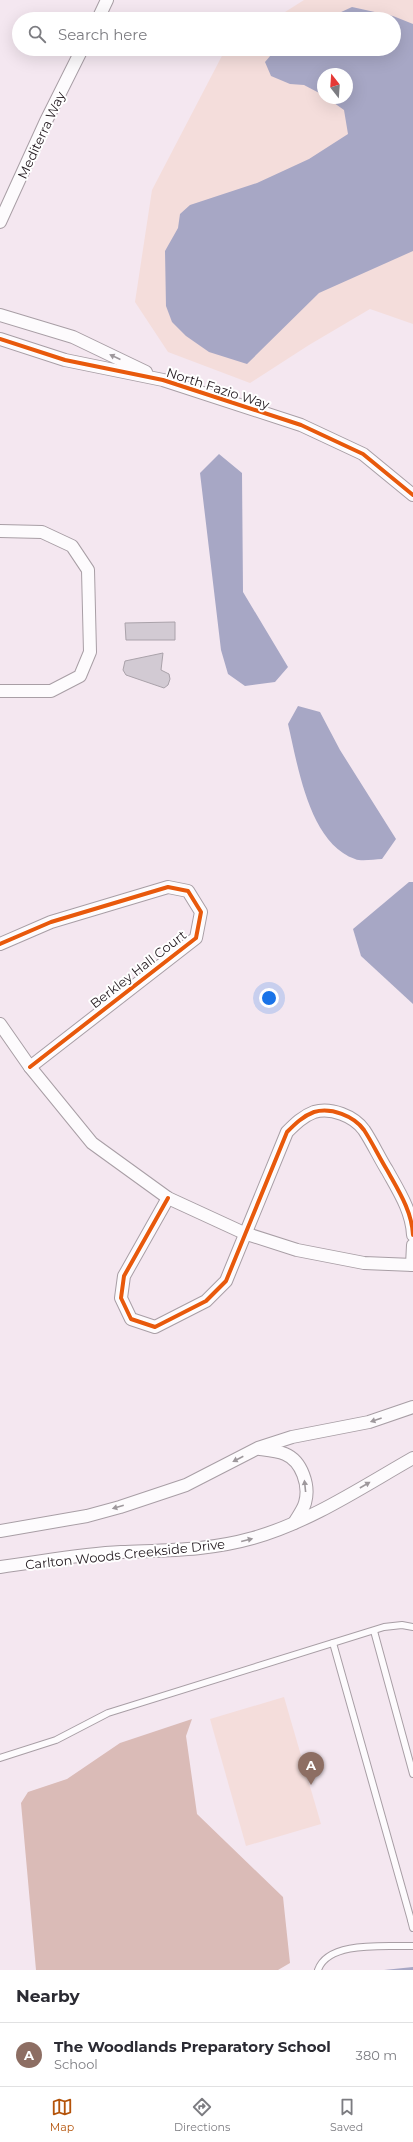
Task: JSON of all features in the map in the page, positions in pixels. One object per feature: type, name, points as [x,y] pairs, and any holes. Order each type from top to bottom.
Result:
[{"type":"street","points":[[101,12],[107,0]]},
{"type":"street","name":"Mediterra Way","points":[[0,222],[46,121],[78,56]]},
{"type":"street","name":"North Fazio Way","points":[[0,315],[73,337],[163,380]]},
{"type":"street","name":"North Fazio Way","points":[[0,339],[65,360],[163,380],[301,425],[363,454],[413,495]]},
{"type":"street","points":[[0,531],[42,532],[72,546],[88,570],[90,652],[80,676],[51,690],[0,691]]},
{"type":"street","name":"Berkley Hall Court","points":[[0,944],[51,922],[168,887],[188,892],[201,912],[196,938],[30,1067]]},
{"type":"street","points":[[0,1024],[30,1067],[92,1143],[168,1198],[244,1234],[330,1258],[364,1263],[413,1265],[413,1245]]},
{"type":"street","points":[[168,1198],[124,1276],[121,1298],[131,1319],[155,1327],[206,1301],[226,1281],[287,1132],[299,1120],[315,1112],[332,1111],[348,1116],[363,1128],[400,1194],[409,1214],[413,1235]]},
{"type":"street","points":[[0,1531],[87,1516],[161,1494],[186,1485],[258,1448],[292,1437],[369,1422],[413,1407]]},
{"type":"street","points":[[258,1448],[286,1454],[297,1464],[303,1475],[307,1488],[305,1503],[294,1523]]},
{"type":"street","name":"Carlton Woods Creekside Drive","points":[[0,1567],[90,1555],[178,1551],[216,1547],[253,1538],[294,1523],[341,1499],[413,1458]]},
{"type":"lane","points":[[0,1758],[56,1740],[108,1713],[374,1631],[402,1625],[413,1627]]},
{"type":"lane","points":[[374,1631],[413,1774]]},
{"type":"lane","points":[[333,1643],[413,1928]]},
{"type":"lane","points":[[318,1970],[331,1954],[347,1948],[413,1946]]},
{"type":"shaded area","points":[[304,0],[413,0],[413,324],[370,309],[309,345],[250,383],[168,352],[135,302],[152,190],[222,56],[401,56],[401,12],[285,12]]},
{"type":"shaded area","points":[[284,1697],[321,1824],[246,1846],[210,1719]]},
{"type":"shaded area","points":[[192,1719],[186,1736],[197,1814],[283,1897],[290,1963],[278,1970],[36,1970],[21,1803],[28,1792],[67,1779],[120,1743]]},
{"type":"water","points":[[352,7],[375,12],[341,12]]},
{"type":"water","points":[[401,19],[413,24],[413,251],[319,293],[247,364],[209,352],[186,336],[172,322],[166,306],[165,251],[178,228],[180,214],[190,205],[257,183],[309,159],[348,134],[344,110],[336,104],[353,104],[353,68],[317,68],[317,92],[304,85],[290,84],[271,76],[265,62],[270,56],[401,56]]},
{"type":"water","points":[[219,454],[242,473],[243,592],[288,667],[275,682],[245,686],[228,674],[221,650],[200,473]]},
{"type":"water","points":[[298,706],[320,712],[340,750],[396,839],[382,859],[358,860],[339,850],[327,837],[316,820],[301,781],[288,724]]},
{"type":"water","points":[[409,882],[413,882],[413,1004],[361,956],[353,929]]},
{"type":"water","points":[[413,1967],[413,1970],[384,1970]]},
{"type":"building","points":[[175,622],[175,640],[126,640],[125,623]]},
{"type":"building","points":[[163,653],[161,670],[169,674],[170,679],[168,685],[164,688],[126,675],[123,670],[125,661]]},
{"type":"cycle path","points":[[0,339],[65,360],[163,380],[301,425],[363,454],[413,495]]},
{"type":"cycle path","points":[[0,944],[51,922],[168,887],[188,891],[201,912],[196,938],[30,1067]]},
{"type":"cycle path","points":[[168,1198],[124,1276],[121,1298],[131,1319],[155,1327],[206,1301],[226,1281],[287,1132],[296,1123],[314,1112],[335,1112],[348,1117],[360,1125],[370,1139],[404,1201],[410,1218],[413,1235]]},
{"type":"place","name":"The Woodlands Preparatory School","points":[[311,1785]]}]
